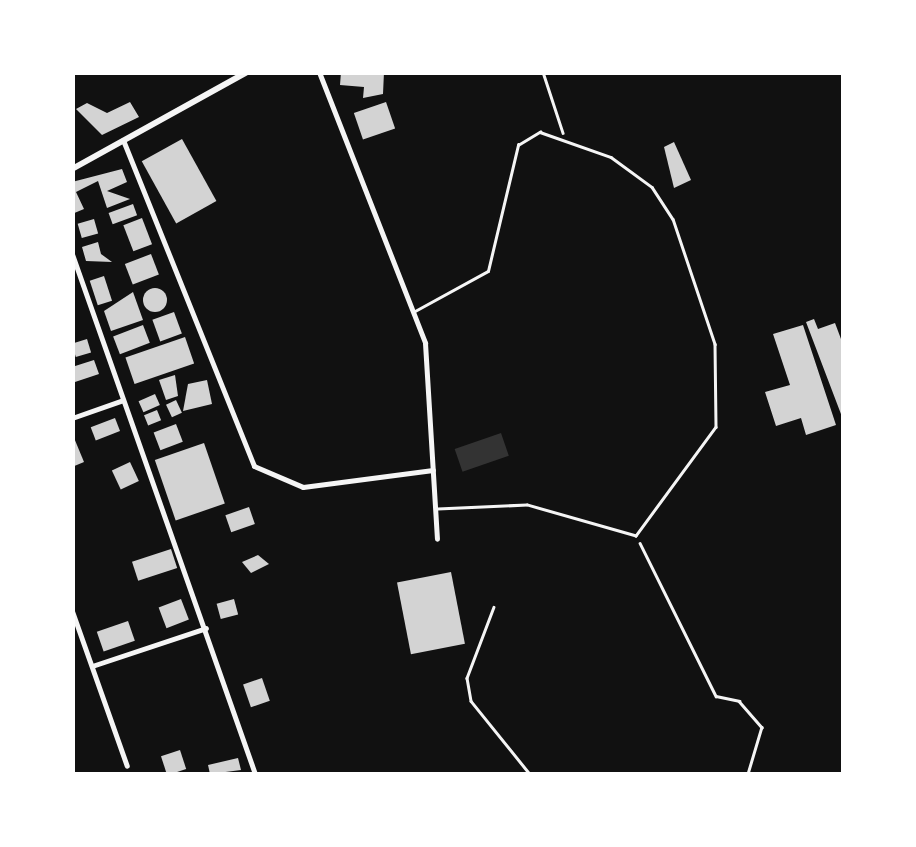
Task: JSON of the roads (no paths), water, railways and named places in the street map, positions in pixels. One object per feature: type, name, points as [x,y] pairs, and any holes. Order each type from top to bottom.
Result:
[{"type":"main road","points":[[72,168],[247,72]]},
{"type":"street","points":[[319,72],[414,311],[428,358],[437,539]]},
{"type":"street","points":[[123,140],[254,466],[272,482],[303,487],[433,470]]},
{"type":"street","points":[[72,254],[255,774]]},
{"type":"street","points":[[72,418],[123,400]]},
{"type":"street","points":[[72,611],[128,766]]},
{"type":"street","points":[[92,666],[206,628]]},
{"type":"lane","points":[[414,311],[460,294],[494,262],[518,145],[533,133],[565,138],[626,165],[666,206],[715,344],[714,432],[636,536],[528,506],[435,509]]}]
